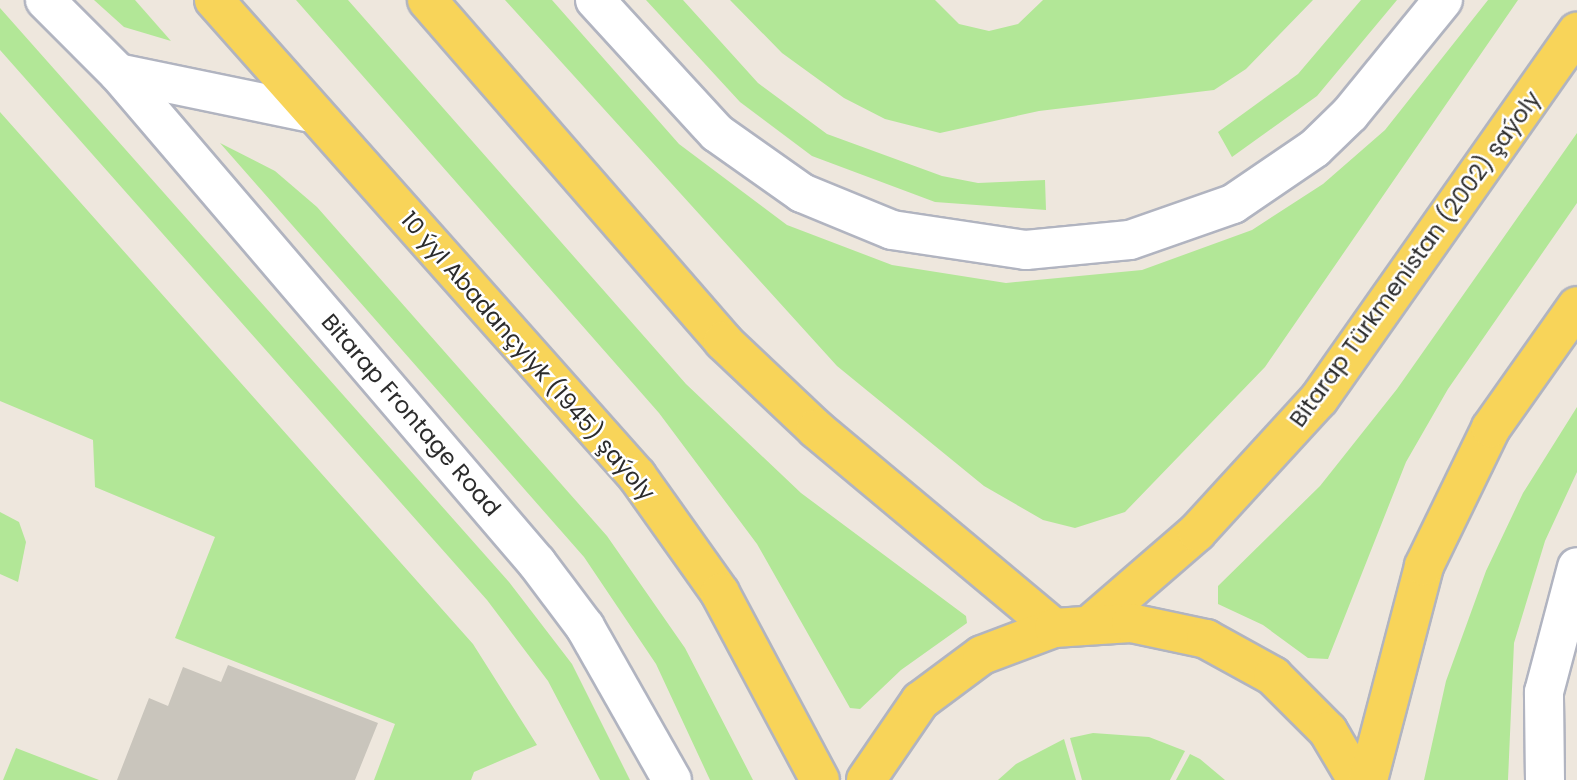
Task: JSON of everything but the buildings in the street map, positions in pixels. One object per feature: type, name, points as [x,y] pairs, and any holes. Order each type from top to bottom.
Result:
[{"type":"main road","name":"10 ýyl Abadançylyk (1945) şaýoly","points":[[214,0],[637,476],[720,593],[820,780]]},
{"type":"main road","points":[[427,0],[723,341],[816,429],[1054,628]]},
{"type":"main road","name":"Bitarap Türkmenistan (2002) şaýoly","points":[[1091,623],[1197,532],[1319,399],[1577,32]]},
{"type":"main road","points":[[1368,780],[1424,566],[1491,428],[1577,306]]},
{"type":"main road","points":[[866,780],[895,730],[950,676],[1005,644],[1054,628],[1091,623],[1169,629],[1240,656],[1303,701],[1357,780]]},
{"type":"street","name":"Bitarap Frontage Road","points":[[45,0],[118,73],[537,562],[585,627],[672,780]]},
{"type":"street","points":[[595,0],[717,133],[802,193],[892,230],[1026,250],[1130,240],[1233,204],[1350,114],[1443,0]]},
{"type":"street","points":[[118,73],[312,113]]},
{"type":"street","points":[[1545,780],[1544,692],[1577,567]]},
{"type":"green space","points":[[94,0],[135,0],[171,41],[124,27]]},
{"type":"green space","points":[[296,0],[348,0],[686,384],[801,493],[966,616],[967,623],[901,670],[860,709],[850,708],[757,544],[659,413]]},
{"type":"green space","points":[[505,0],[552,0],[679,144],[787,225],[892,265],[1006,283],[1142,270],[1252,230],[1323,184],[1385,130],[1488,0],[1518,0],[1265,367],[1125,512],[1075,528],[1043,520],[984,486],[837,366]]},
{"type":"green space","points":[[646,0],[683,0],[758,83],[827,134],[942,176],[978,183],[1045,180],[1046,210],[935,202],[812,156],[740,102]]},
{"type":"green space","points":[[730,0],[935,0],[959,24],[989,31],[1018,24],[1043,0],[1313,0],[1246,69],[1214,90],[1039,111],[940,133],[885,119],[844,98],[782,53]]},
{"type":"green space","points":[[1361,0],[1397,0],[1317,96],[1232,157],[1218,132],[1298,74]]},
{"type":"green space","points":[[0,8],[509,582],[572,664],[630,780],[600,780],[548,681],[487,600],[0,50]]},
{"type":"green space","points":[[0,112],[473,644],[537,745],[474,772],[471,780],[374,780],[395,724],[175,638],[215,537],[95,487],[93,440],[0,401]]},
{"type":"green space","points":[[1577,133],[1577,203],[1448,389],[1406,462],[1328,659],[1308,658],[1263,625],[1218,604],[1218,586],[1320,486],[1397,389]]},
{"type":"green space","points":[[220,143],[275,171],[317,207],[607,536],[685,648],[753,780],[710,780],[656,664],[584,557]]},
{"type":"green space","points":[[1577,407],[1577,472],[1545,541],[1514,643],[1508,780],[1424,780],[1446,681],[1486,571],[1523,493]]},
{"type":"green space","points":[[0,512],[19,522],[26,542],[18,582],[0,574]]},
{"type":"green space","points":[[1093,733],[1149,737],[1185,751],[1170,780],[1082,780],[1070,738]]},
{"type":"green space","points":[[1064,739],[1076,780],[998,780],[1016,764]]},
{"type":"green space","points":[[16,748],[99,780],[3,780]]},
{"type":"green space","points":[[1190,754],[1200,759],[1225,780],[1176,780]]}]
